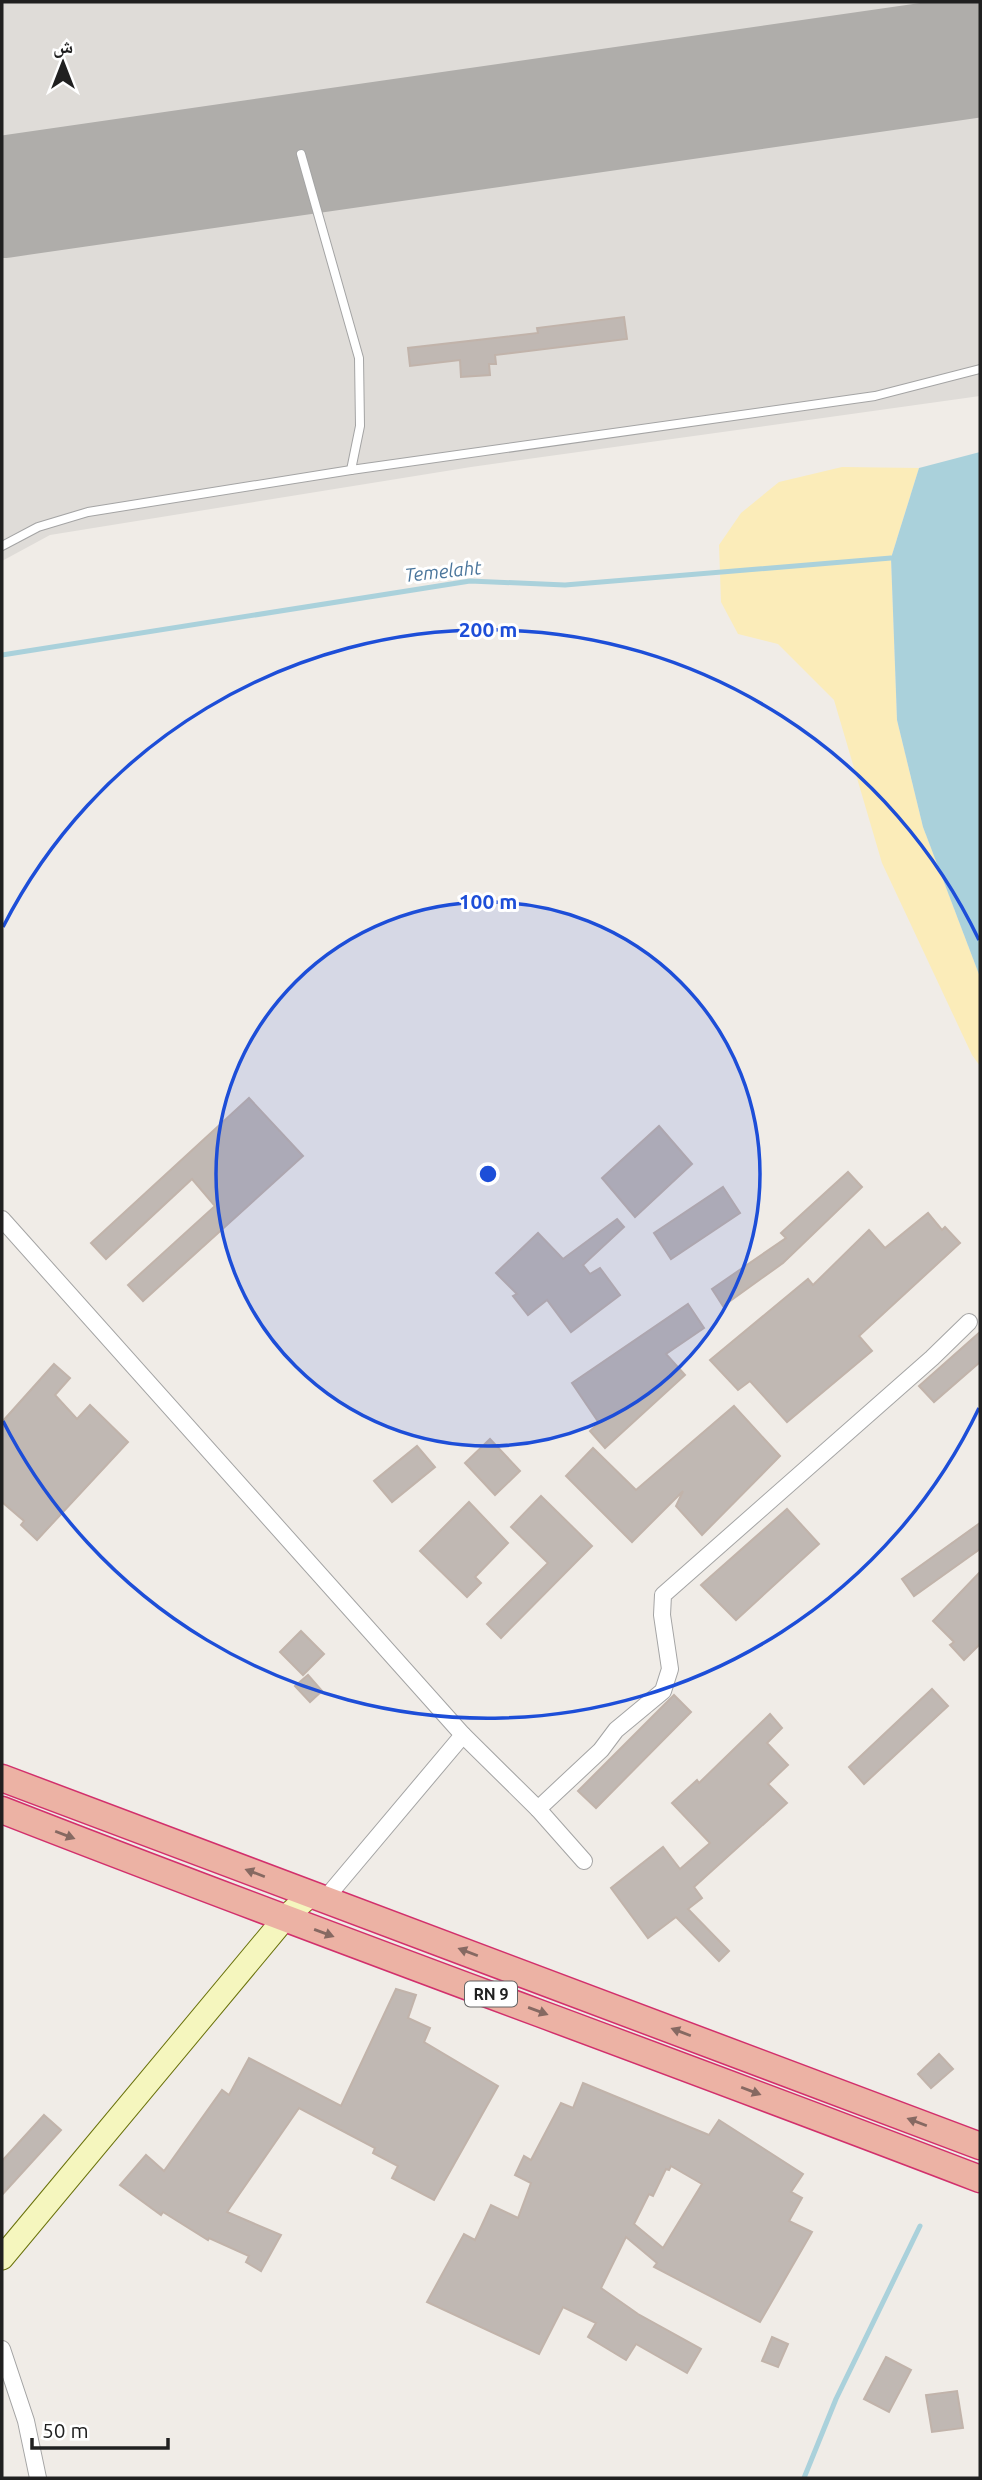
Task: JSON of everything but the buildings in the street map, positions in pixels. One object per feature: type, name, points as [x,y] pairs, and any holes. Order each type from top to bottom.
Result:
[{"type":"highway","name":"RN 9","points":[[2,1778],[980,2146]]},
{"type":"highway","name":"RN 9","points":[[2,1811],[665,2058],[980,2179]]},
{"type":"main road","points":[[2,2258],[285,1918],[318,1896]]},
{"type":"street","points":[[2,1219],[463,1735],[538,1809],[584,1861]]},
{"type":"street","points":[[538,1809],[601,1750],[616,1730],[663,1691],[670,1669],[662,1615],[663,1595],[932,1359],[969,1322]]},
{"type":"street","points":[[318,1896],[463,1735]]},
{"type":"street","points":[[2,2349],[26,2421],[38,2478]]},
{"type":"lane","points":[[301,154],[359,358],[360,426],[351,470]]},
{"type":"lane","points":[[2,546],[50,522],[88,512],[351,470],[875,396],[980,369]]},
{"type":"shaded area","points":[[2,2],[980,2],[980,396],[471,467],[50,535],[2,561]]},
{"type":"sand","points":[[842,467],[919,468],[891,558],[897,720],[923,827],[980,977],[980,1066],[972,1055],[882,863],[834,700],[778,644],[738,634],[721,602],[719,545],[741,513],[779,482]]},
{"type":"water","points":[[980,452],[980,977],[923,827],[897,720],[891,558],[919,468]]},
{"type":"waterway","name":"Temelaht","points":[[2,655],[470,581],[565,585],[891,558]]},
{"type":"waterway","points":[[804,2478],[836,2399],[920,2226]]},
{"type":"runway","points":[[2,197],[980,56]]}]
